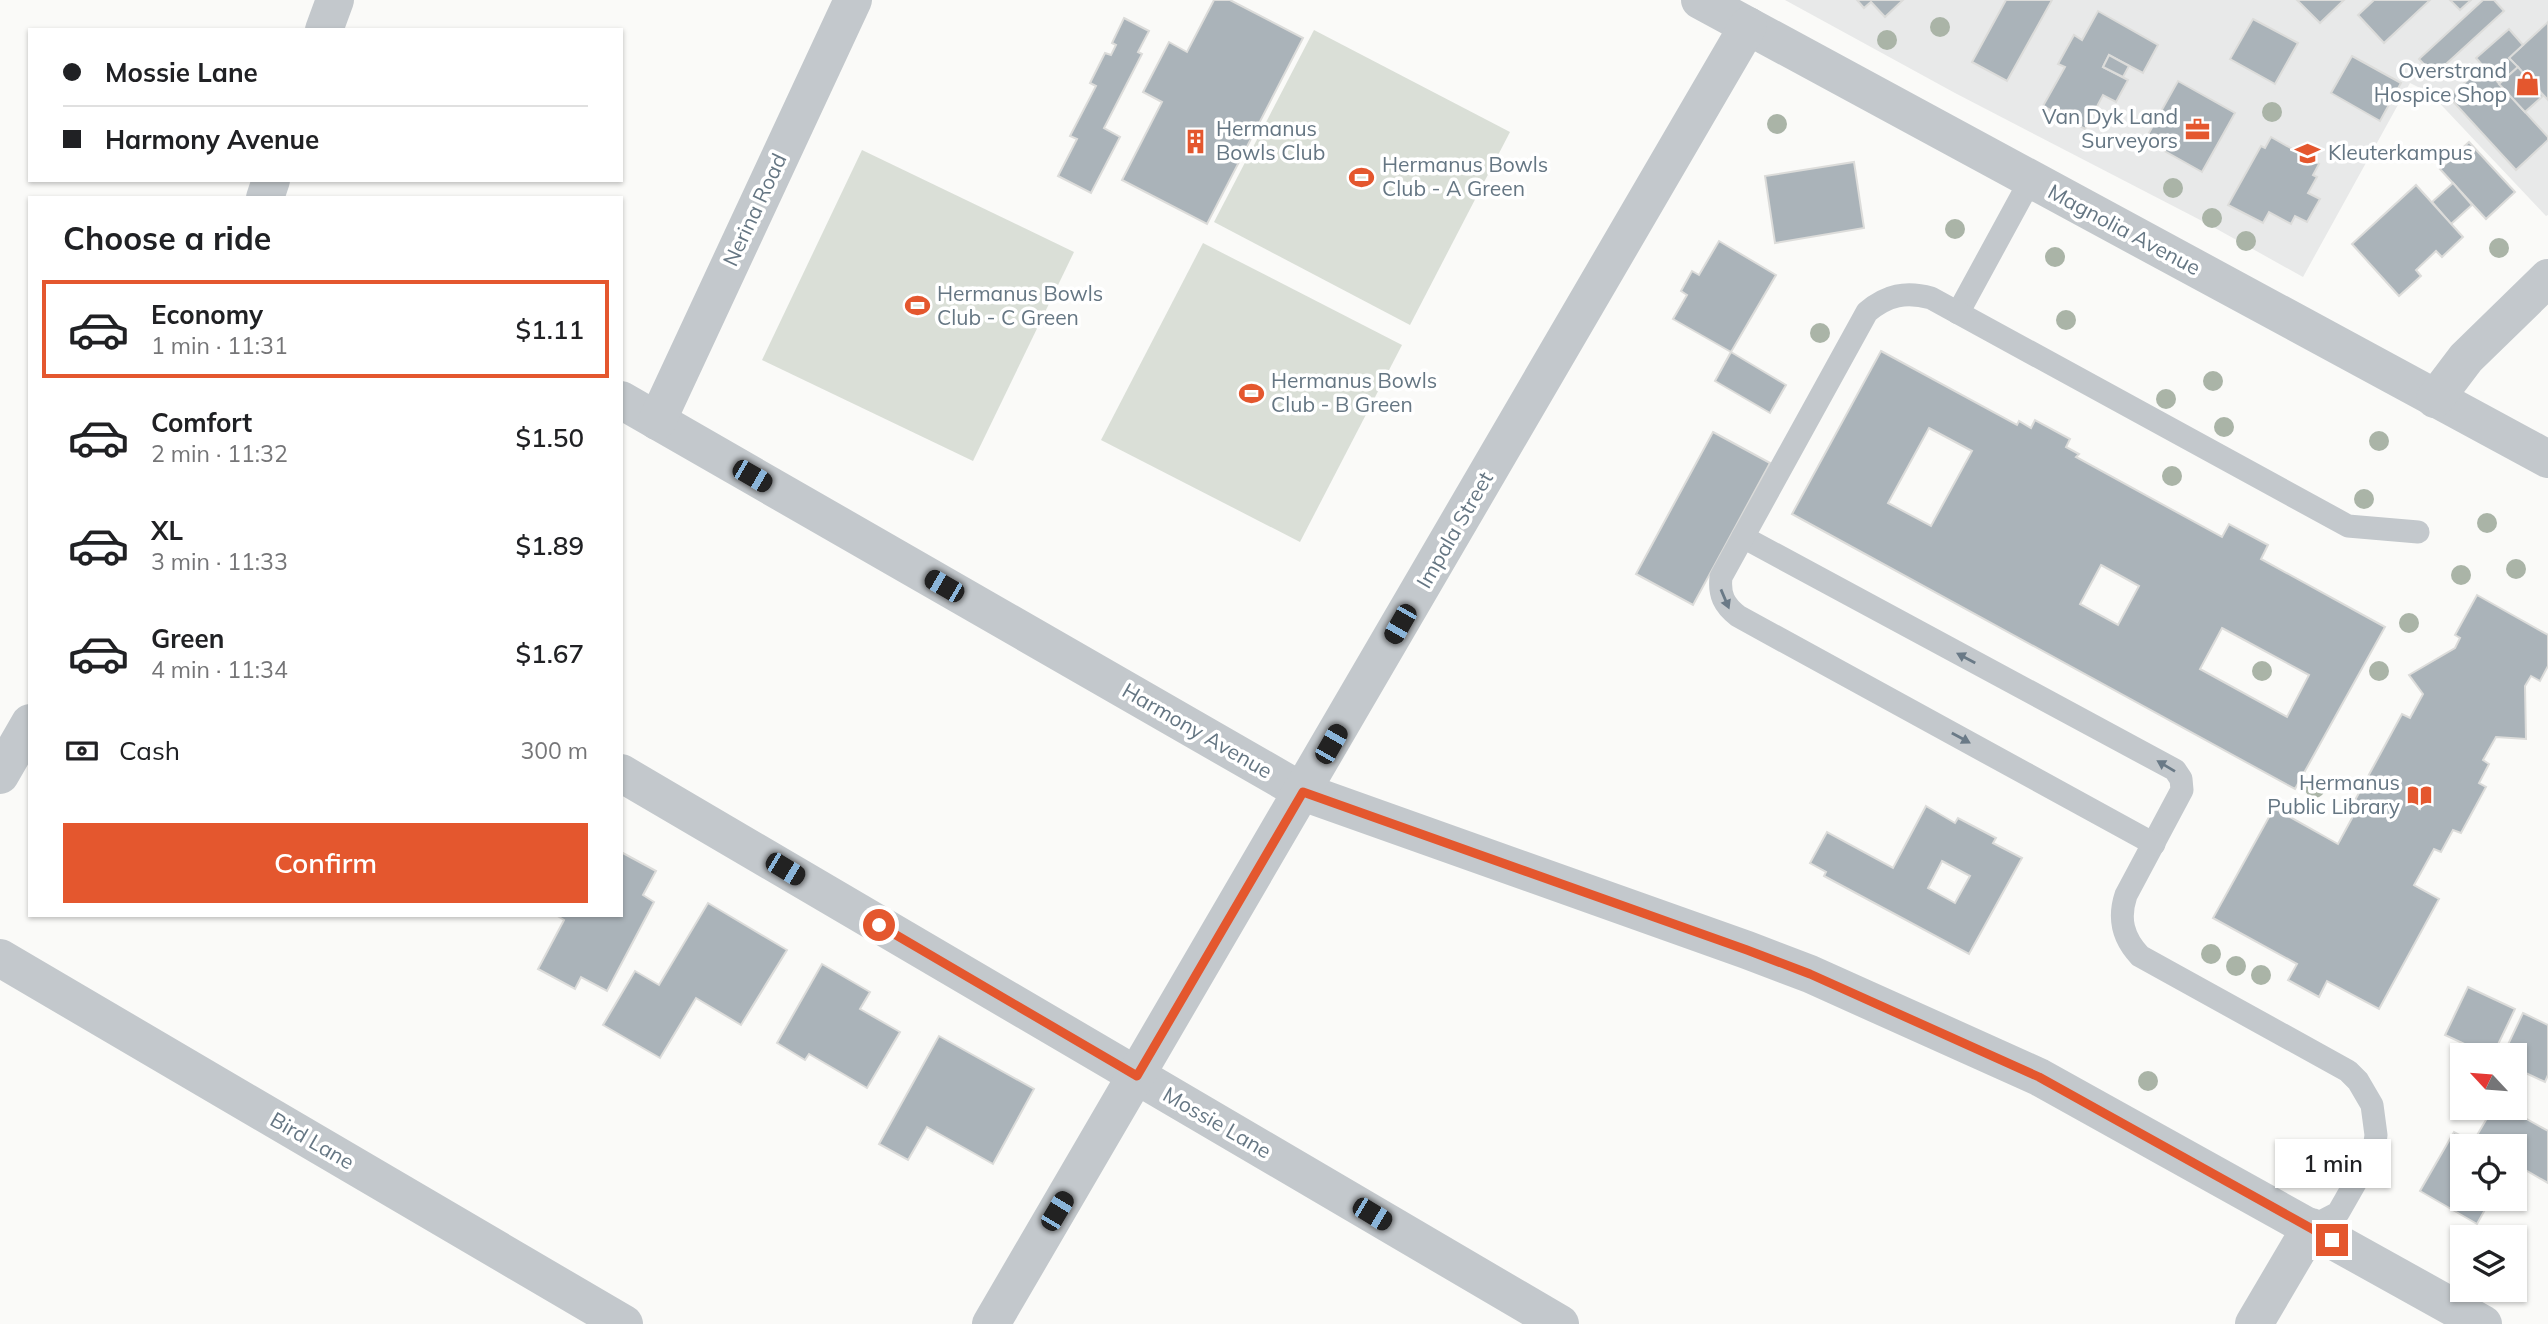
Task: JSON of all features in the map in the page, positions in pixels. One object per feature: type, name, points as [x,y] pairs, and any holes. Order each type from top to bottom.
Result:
[{"type":"street","points":[[325,28],[335,0]]},
{"type":"street","name":"Nerina Road","points":[[657,421],[853,0]]},
{"type":"street","name":"Magnolia Avenue","points":[[1700,0],[2548,459]]},
{"type":"street","name":"Impala Street","points":[[991,1324],[1748,26]]},
{"type":"street","points":[[2435,399],[2466,358],[2548,278]]},
{"type":"street","name":"Harmony Avenue","points":[[623,401],[1303,792],[1810,974],[2039,1077],[2483,1324]]},
{"type":"street","points":[[0,775],[28,726]]},
{"type":"street","name":"Mossie Lane","points":[[623,774],[1560,1324]]},
{"type":"street","name":"Bird Lane","points":[[0,958],[624,1324]]},
{"type":"street","points":[[2254,1324],[2311,1227]]},
{"type":"lane","points":[[1958,313],[2031,179]]},
{"type":"lane","points":[[2154,844],[1738,616],[1728,608],[1721,597],[1721,578],[1867,312],[1880,301],[1908,294],[1931,298],[2348,526],[2418,532]]},
{"type":"lane","points":[[1743,537],[2175,770],[2181,779],[2182,790],[2126,895],[2121,921],[2131,946],[2140,956],[2348,1071],[2358,1081],[2372,1105],[2376,1127],[2374,1150],[2338,1213],[2311,1227]]},
{"type":"shaded area","points":[[1785,0],[2548,0],[2548,215],[2546,216],[2430,93],[2410,83],[2303,277]]},
{"type":"shaded area","name":"Hermanus Bowls Club - A Green","points":[[1314,30],[1510,132],[1410,325],[1214,222]]},
{"type":"shaded area","name":"Hermanus Bowls Club - C Green","points":[[862,150],[1074,252],[973,461],[762,360]]},
{"type":"shaded area","name":"Hermanus Bowls Club - B Green","points":[[1203,243],[1402,345],[1300,542],[1101,440]]},
{"type":"building","name":"Hermanus Bowls Club","points":[[1214,0],[1230,0],[1303,38],[1207,224],[1122,180],[1162,102],[1143,92],[1169,42],[1187,52]]},
{"type":"building","points":[[1857,0],[1903,0],[1885,17],[1871,2],[1864,8]]},
{"type":"building","points":[[2006,0],[2052,0],[2007,81],[1972,62]]},
{"type":"building","points":[[2297,0],[2344,0],[2320,23]]},
{"type":"building","points":[[2374,0],[2430,0],[2384,43],[2358,15]]},
{"type":"building","points":[[2450,0],[2471,0],[2460,10]]},
{"type":"building","points":[[2483,0],[2494,0],[2504,11],[2434,75],[2419,59]]},
{"type":"building","points":[[2098,11],[2158,45],[2143,73],[2109,55],[2103,67],[2128,80],[2116,102],[2103,95],[2085,129],[2043,106],[2065,67],[2058,64],[2074,35],[2082,40]]},
{"type":"building","points":[[1124,18],[1149,31],[1138,52],[1142,54],[1104,128],[1120,137],[1091,193],[1058,176],[1077,139],[1070,136],[1096,86],[1090,83],[1105,53],[1111,55],[1116,45],[1112,43]]},
{"type":"building","points":[[2253,19],[2298,43],[2275,84],[2230,59]]},
{"type":"building","points":[[2548,22],[2548,100],[2509,58]]},
{"type":"building","points":[[2509,29],[2523,45],[2509,58],[2518,67],[2499,84],[2476,58]]},
{"type":"building","points":[[2109,55],[2129,66],[2123,77],[2103,67]]},
{"type":"building","points":[[2352,56],[2401,83],[2380,121],[2331,93]]},
{"type":"building","points":[[2483,66],[2548,137],[2516,170],[2449,97]]},
{"type":"building","points":[[2518,67],[2543,96],[2525,112],[2499,84]]},
{"type":"building","points":[[2178,81],[2235,113],[2202,172],[2145,140]]},
{"type":"building","points":[[2271,137],[2319,164],[2313,175],[2317,177],[2308,193],[2320,199],[2307,222],[2295,216],[2291,224],[2269,212],[2263,223],[2228,205],[2261,146],[2265,148]]},
{"type":"building","points":[[2469,142],[2515,192],[2486,219],[2440,169]]},
{"type":"building","points":[[1854,162],[1864,228],[1775,243],[1765,176]]},
{"type":"building","points":[[2453,183],[2472,205],[2451,224],[2432,202]]},
{"type":"building","points":[[2416,185],[2463,237],[2442,257],[2436,251],[2416,270],[2421,276],[2399,296],[2352,244]]},
{"type":"building","points":[[1719,241],[1776,275],[1731,352],[1673,319],[1687,295],[1681,291],[1692,271],[1699,275]]},
{"type":"building","points":[[1881,351],[2017,425],[2019,421],[2031,428],[2035,420],[2070,439],[2066,447],[2079,454],[2076,457],[2222,537],[2229,524],[2268,545],[2261,559],[2385,627],[2295,789],[1792,514]],"holes":[[[1929,428],[1972,451],[1931,526],[1888,503]],[[2101,565],[2139,586],[2118,625],[2080,604]],[[2222,628],[2309,675],[2287,717],[2200,669]]]},
{"type":"building","points":[[1731,352],[1786,385],[1770,413],[1715,381]]},
{"type":"building","points":[[1713,432],[1770,463],[1693,605],[1636,574]]},
{"type":"building","name":"Hermanus Public Library","points":[[2477,595],[2548,635],[2548,666],[2540,681],[2531,676],[2525,686],[2526,739],[2496,737],[2483,760],[2489,764],[2479,783],[2486,787],[2461,833],[2453,830],[2441,852],[2434,849],[2414,885],[2439,899],[2379,1009],[2327,981],[2319,997],[2288,980],[2297,964],[2213,918],[2274,808],[2338,844],[2358,807],[2353,804],[2402,714],[2410,718],[2423,694],[2409,675],[2455,648],[2460,638],[2455,635]]},
{"type":"building","points":[[1926,806],[1955,823],[1958,818],[1996,838],[1993,843],[2022,858],[1969,954],[1824,876],[1826,872],[1810,863],[1827,832],[1893,868]],"holes":[[[1942,861],[1970,876],[1955,903],[1928,888]]]},
{"type":"building","points":[[623,853],[656,871],[643,895],[654,902],[607,991],[581,977],[575,989],[538,969],[564,920],[559,917],[623,917]]},
{"type":"building","points":[[708,903],[787,950],[741,1025],[696,998],[660,1058],[603,1025],[635,971],[659,985]]},
{"type":"building","points":[[822,964],[870,992],[860,1009],[900,1032],[867,1088],[809,1054],[805,1060],[777,1043]]},
{"type":"building","points":[[2468,987],[2515,1009],[2499,1043],[2462,1043],[2445,1035]]},
{"type":"building","points":[[2523,1013],[2548,1025],[2548,1075],[2545,1082],[2527,1074],[2527,1043],[2509,1043]]},
{"type":"building","points":[[939,1036],[1034,1089],[993,1164],[927,1127],[908,1160],[879,1144]]},
{"type":"building","points":[[2527,1119],[2548,1131],[2548,1183],[2527,1171],[2527,1134],[2478,1134],[2486,1120]]},
{"type":"building","points":[[2450,1139],[2450,1208],[2420,1191]]},
{"type":"building","points":[[2455,1211],[2484,1211],[2477,1224]]},
{"type":"place","name":"Overstrand Hospice Shop","points":[[2527,83]]},
{"type":"place","name":"Van Dyk Land Surveyors","points":[[2198,129]]},
{"type":"place","name":"Hermanus Bowls Club","points":[[1196,141]]},
{"type":"place","name":"Kleuterkampus","points":[[2308,153]]},
{"type":"place","name":"Hermanus Bowls Club - A Green","points":[[1362,177]]},
{"type":"place","name":"Hermanus Bowls Club - C Green","points":[[917,306]]},
{"type":"place","name":"Hermanus Bowls Club - B Green","points":[[1251,393]]},
{"type":"place","name":"Hermanus Public Library","points":[[2420,795]]},
{"type":"route","points":[[879,925],[1137,1076],[1303,792],[1810,974],[2039,1077],[2332,1240]]}]
